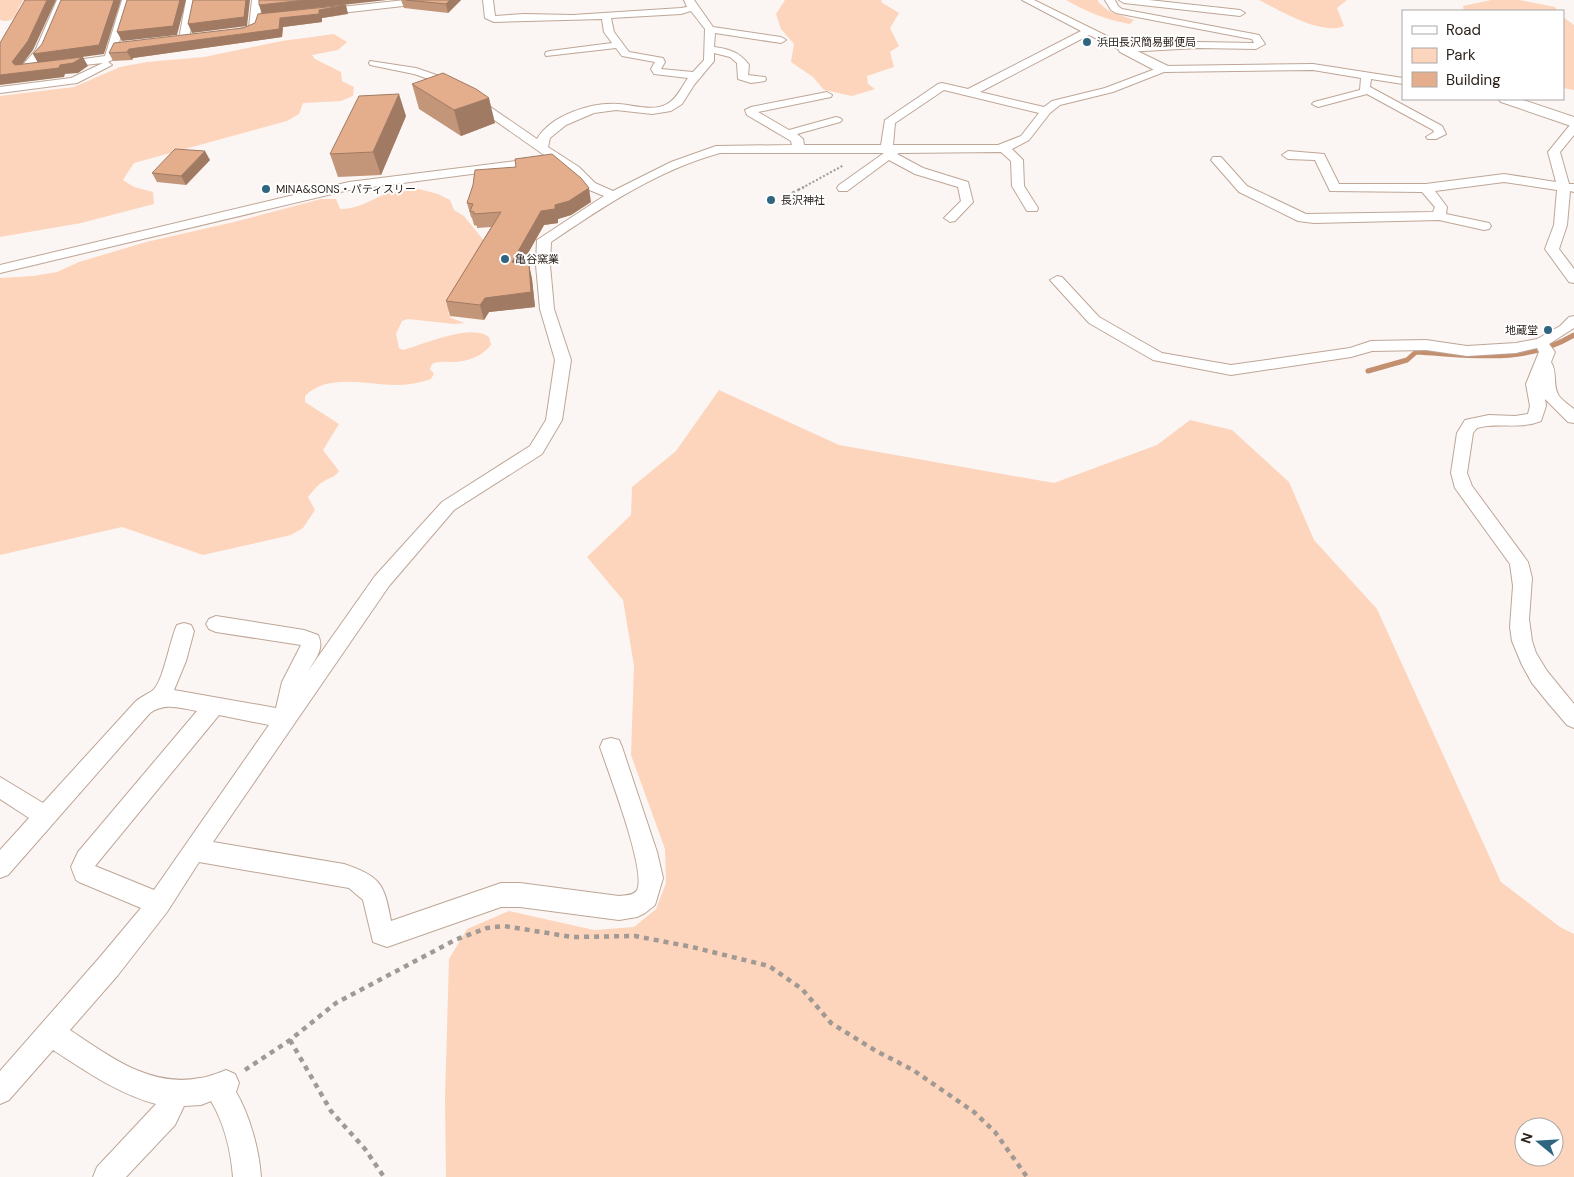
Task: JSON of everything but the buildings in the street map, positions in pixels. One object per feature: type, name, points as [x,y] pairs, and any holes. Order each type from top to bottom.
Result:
[{"type":"street","points":[[62,0],[40,52],[24,70],[109,59]]},
{"type":"street","points":[[0,90],[73,81],[108,64],[109,59],[118,46],[127,0]]},
{"type":"street","points":[[184,39],[191,0]]},
{"type":"street","points":[[219,35],[246,32],[254,28],[260,19],[257,0]]},
{"type":"street","points":[[314,13],[430,0]]},
{"type":"street","points":[[488,0],[490,18],[494,19],[524,16],[573,18],[681,12],[691,4],[710,29],[709,60],[672,106],[648,110],[616,107],[593,109],[560,123],[545,134],[542,148]]},
{"type":"street","points":[[1027,0],[1163,69]]},
{"type":"street","points":[[1110,0],[1114,8],[1119,11],[1255,37],[1260,44],[1256,46],[1198,45],[1125,49]]},
{"type":"street","points":[[1124,0],[1240,12]]},
{"type":"street","points":[[606,16],[609,32],[628,55],[659,60],[660,62],[656,69],[658,72],[696,75]]},
{"type":"street","points":[[710,29],[781,40]]},
{"type":"street","points":[[971,92],[1089,31]]},
{"type":"street","points":[[550,54],[618,45]]},
{"type":"street","points":[[709,49],[742,54],[753,64]]},
{"type":"street","points":[[725,51],[734,55],[743,63],[744,78],[761,79]]},
{"type":"street","points":[[374,63],[416,71],[447,82],[575,170],[592,186],[615,196]]},
{"type":"street","points":[[0,1091],[109,966],[159,904],[194,850],[382,581],[422,533],[448,506],[536,450],[554,420],[563,360],[547,309],[543,264],[544,240],[615,196],[656,174],[701,153],[720,149],[886,151],[1004,148],[1025,138],[1046,111],[1056,103],[1109,90],[1163,69],[1313,67],[1402,81]]},
{"type":"street","points":[[1366,74],[1363,86],[1367,91],[1438,128],[1440,134],[1432,137]]},
{"type":"street","points":[[843,188],[886,151],[889,122],[937,88],[945,86],[1046,111]]},
{"type":"street","points":[[1318,104],[1367,91]]},
{"type":"street","points":[[799,149],[797,139],[751,113],[751,110],[827,95]]},
{"type":"street","points":[[1509,100],[1574,122]]},
{"type":"street","points":[[789,133],[836,120]]},
{"type":"street","points":[[1569,187],[1554,152],[1574,127]]},
{"type":"street","points":[[1004,148],[1017,160],[1018,186],[1032,208]]},
{"type":"street","points":[[886,151],[919,171],[964,185],[967,202],[950,218]]},
{"type":"street","points":[[1288,155],[1320,157],[1334,188],[1352,217]]},
{"type":"street","points":[[0,269],[349,186],[559,160]]},
{"type":"street","points":[[1218,160],[1243,189],[1303,218],[1314,220],[1352,217],[1439,216],[1484,226]]},
{"type":"street","points":[[1334,188],[1426,188],[1504,178],[1569,187]]},
{"type":"street","points":[[1569,187],[1560,204],[1563,216],[1552,248],[1574,279]]},
{"type":"street","points":[[1426,188],[1441,207],[1439,216]]},
{"type":"street","points":[[1057,280],[1094,320],[1158,357],[1231,370],[1351,352],[1371,346],[1426,345],[1467,351],[1516,348],[1541,343],[1565,329],[1574,320]]},
{"type":"street","points":[[1541,343],[1547,352],[1534,384],[1538,406],[1535,417],[1516,423],[1494,420],[1471,424],[1465,434],[1459,473],[1464,488],[1519,562],[1524,574],[1520,626],[1524,651],[1535,672],[1574,719]]},
{"type":"street","points":[[1543,362],[1548,368],[1550,377],[1548,391],[1551,398],[1574,418]]},
{"type":"street","points":[[216,624],[304,638],[311,641],[311,648],[288,690],[285,705],[286,719]]},
{"type":"street","points":[[0,867],[143,706],[161,696],[176,661],[184,631]]},
{"type":"street","points":[[161,696],[286,719]]},
{"type":"street","points":[[159,904],[87,874],[84,872],[83,867],[86,860],[214,706]]},
{"type":"street","points":[[194,850],[344,874],[358,879],[368,885],[375,895],[382,933],[388,935],[501,895],[520,895],[619,908],[637,905],[647,897],[651,878],[646,852],[611,747]]},
{"type":"street","points":[[0,787],[45,816]]},
{"type":"street","points":[[51,1033],[128,1081],[163,1094],[176,1095],[221,1085],[232,1111],[246,1163],[247,1177]]},
{"type":"street","points":[[107,1177],[165,1115],[176,1095]]},
{"type":"path","points":[[792,193],[886,151]]},
{"type":"path","points":[[221,1085],[290,1040],[336,1003],[455,940],[488,928],[504,926],[572,937],[635,936],[692,946],[769,966],[802,989],[830,1023],[876,1051],[913,1070],[974,1112],[995,1132],[1027,1177]]},
{"type":"path","points":[[290,1040],[331,1111],[365,1149],[384,1177]]},
{"type":"green space","points":[[0,0],[24,0],[13,18],[6,21],[0,20]]},
{"type":"green space","points":[[785,0],[882,0],[881,2],[899,13],[890,28],[899,46],[890,52],[894,67],[867,76],[868,84],[875,89],[852,96],[824,90],[813,77],[791,62],[794,44],[781,29],[776,14]]},
{"type":"green space","points":[[1066,0],[1098,0],[1109,11],[1134,20],[1130,24],[1105,18]]},
{"type":"green space","points":[[1259,0],[1347,0],[1337,8],[1344,26],[1324,28],[1313,25],[1289,16]]},
{"type":"green space","points":[[1491,0],[1519,0],[1555,7],[1557,10],[1464,10],[1463,6]]},
{"type":"green space","points":[[1564,18],[1574,25],[1574,90],[1564,88]]},
{"type":"green space","points":[[334,34],[347,42],[338,50],[312,55],[315,59],[341,72],[342,81],[354,87],[353,96],[341,101],[303,103],[299,114],[287,121],[134,163],[123,180],[134,187],[153,192],[154,204],[81,223],[0,237],[0,96],[74,87],[120,67],[147,62],[204,57],[282,41]]},
{"type":"green space","points":[[415,188],[438,194],[450,200],[454,210],[464,216],[485,242],[480,261],[448,313],[451,318],[465,323],[454,324],[408,319],[402,321],[396,334],[399,348],[403,350],[448,336],[471,332],[481,333],[489,337],[491,345],[483,353],[468,360],[432,364],[430,369],[434,374],[431,379],[422,382],[396,385],[336,382],[314,389],[305,396],[305,402],[339,424],[323,450],[339,471],[316,488],[308,497],[315,510],[303,528],[291,535],[203,555],[122,527],[0,555],[0,278],[57,272],[79,262],[146,242],[234,222],[321,199],[336,199],[340,209],[346,209],[391,192]]},
{"type":"green space","points":[[719,390],[839,445],[1054,483],[1157,445],[1190,420],[1232,430],[1289,482],[1314,540],[1377,609],[1501,882],[1560,927],[1574,934],[1574,1177],[446,1177],[445,1100],[449,959],[467,929],[509,911],[594,930],[634,927],[656,909],[666,883],[665,849],[631,755],[634,666],[623,600],[587,557],[631,515],[632,487],[676,451]]},
{"type":"waterway","points":[[1368,371],[1407,360],[1416,352],[1477,356],[1517,354],[1536,351],[1574,335]]},
{"type":"place","name":"浜田長沢簡易郵便局","points":[[1087,42]]},
{"type":"place","name":"MINA&SONS・パティスリー","points":[[266,189]]},
{"type":"place","name":"長沢神社","points":[[771,200]]},
{"type":"place","name":"亀谷窯業","points":[[505,259]]},
{"type":"place","name":"地蔵堂","points":[[1548,330]]}]
